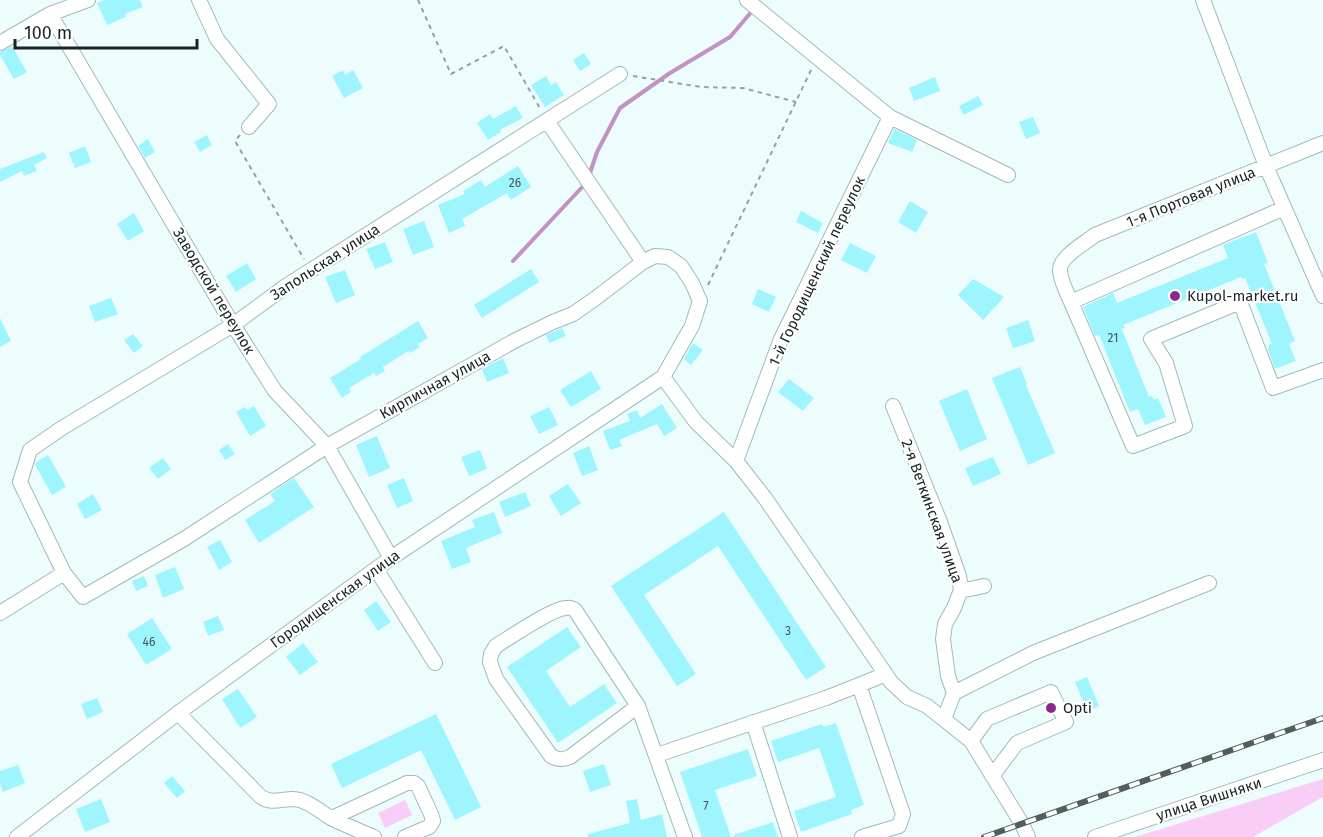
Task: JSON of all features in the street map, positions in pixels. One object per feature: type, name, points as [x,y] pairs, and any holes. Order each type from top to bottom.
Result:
[{"type":"street","points":[[0,43],[50,14],[88,0]]},
{"type":"street","points":[[199,0],[217,39],[269,104],[249,127]]},
{"type":"street","points":[[1203,0],[1266,166],[1323,296]]},
{"type":"street","points":[[748,1],[890,117],[1008,175]]},
{"type":"street","name":"Заводской переулок","points":[[50,14],[233,325],[275,391],[327,446],[391,558]]},
{"type":"street","name":"Запольская улица","points":[[64,573],[20,482],[30,450],[62,428],[233,325],[310,270],[620,74]]},
{"type":"street","name":"1-й Городищенский переулок","points":[[735,461],[781,339],[890,117]]},
{"type":"street","points":[[547,120],[642,262],[655,256],[668,257],[681,266],[692,283],[700,301],[692,326],[663,377],[696,422],[735,461],[765,498],[891,682],[907,698],[927,706],[971,741],[1028,837]]},
{"type":"street","name":"1-я Портовая улица","points":[[1071,303],[1059,268],[1064,259],[1095,235],[1323,143]]},
{"type":"street","points":[[1284,208],[1071,303],[1133,446],[1185,426],[1166,363],[1151,339],[1240,302],[1272,388],[1323,370]]},
{"type":"street","name":"Кирпичная улица","points":[[64,573],[83,597],[184,539],[327,446],[516,340],[573,314],[642,262]]},
{"type":"street","name":"Городищенская улица","points":[[17,837],[178,713],[391,558],[663,377]]},
{"type":"street","name":"2-я Веткинская улица","points":[[893,406],[940,522],[959,576],[961,590],[945,624],[943,639],[948,676],[954,693]]},
{"type":"street","points":[[376,569],[435,663]]},
{"type":"street","points":[[0,613],[64,573]]},
{"type":"street","points":[[944,719],[954,693],[1033,653],[1209,583]]},
{"type":"street","points":[[961,590],[984,586]]},
{"type":"street","points":[[639,706],[570,757],[555,759],[496,678],[490,662],[491,654],[496,646],[550,614],[564,608],[575,610],[639,706],[685,837]]},
{"type":"street","points":[[657,755],[825,698],[886,674]]},
{"type":"street","points":[[859,685],[903,814],[899,826],[862,837]]},
{"type":"street","points":[[971,741],[987,718],[1051,692],[1066,722],[1017,743],[992,776]]},
{"type":"street","points":[[178,713],[261,797],[273,801],[294,799],[307,803],[332,818],[375,837]]},
{"type":"street","points":[[753,723],[790,837]]},
{"type":"street","name":"улица Вишняки","points":[[1102,836],[1323,760]]},
{"type":"street","points":[[332,818],[407,783],[414,783],[418,786],[433,821],[429,827],[405,837]]},
{"type":"path","points":[[418,0],[451,74],[504,46],[547,120]]},
{"type":"path","points":[[700,301],[817,58]]},
{"type":"path","points":[[620,74],[700,87],[743,88],[796,102]]},
{"type":"path","points":[[249,127],[235,141],[310,270]]},
{"type":"shaded area","points":[[1323,779],[1323,797],[1253,837],[1135,837]]},
{"type":"shaded area","points":[[405,800],[412,815],[385,828],[378,813]]},
{"type":"building","points":[[104,0],[140,0],[143,7],[107,25],[97,3]]},
{"type":"building","points":[[12,46],[27,72],[14,79],[0,55],[0,52]]},
{"type":"building","points":[[584,53],[591,64],[580,71],[573,60]]},
{"type":"building","points":[[343,70],[345,75],[353,70],[363,88],[344,98],[332,76]]},
{"type":"building","points":[[546,76],[551,85],[556,82],[564,95],[545,107],[531,85]]},
{"type":"building","points":[[935,77],[940,91],[914,101],[909,88]]},
{"type":"building","points":[[978,96],[983,105],[964,115],[959,106]]},
{"type":"building","points":[[516,106],[523,118],[500,130],[501,132],[488,140],[477,123],[490,114],[493,119]]},
{"type":"building","points":[[1033,117],[1040,133],[1026,139],[1019,122]]},
{"type":"building","points":[[894,129],[917,140],[912,152],[888,143]]},
{"type":"building","points":[[207,135],[212,145],[200,152],[194,142]]},
{"type":"building","points":[[148,139],[155,152],[145,158],[138,146]]},
{"type":"building","points":[[85,146],[91,162],[75,168],[69,153]]},
{"type":"building","points":[[44,152],[47,158],[34,165],[37,171],[24,176],[22,171],[0,182],[0,169]]},
{"type":"building","points":[[518,166],[531,187],[511,200],[507,193],[462,219],[465,226],[449,233],[438,205],[465,194],[463,191],[481,180],[485,187]]},
{"type":"building","points":[[910,201],[928,212],[916,233],[898,222]]},
{"type":"building","points":[[801,211],[823,223],[818,233],[796,222]]},
{"type":"building","points":[[134,213],[144,231],[128,241],[117,224]]},
{"type":"building","points":[[424,221],[434,247],[413,255],[403,229]]},
{"type":"building","points":[[1256,232],[1268,263],[1264,264],[1295,341],[1289,344],[1296,361],[1275,369],[1268,349],[1268,345],[1272,344],[1245,278],[1241,277],[1123,325],[1125,328],[1122,329],[1149,397],[1152,396],[1154,400],[1158,398],[1166,417],[1145,425],[1138,409],[1130,412],[1099,335],[1095,336],[1083,307],[1113,293],[1117,303],[1228,258],[1223,245]]},
{"type":"building","points":[[385,242],[393,262],[375,269],[366,249]]},
{"type":"building","points":[[850,243],[876,256],[867,273],[841,260]]},
{"type":"building","points":[[247,263],[256,279],[236,292],[226,276]]},
{"type":"building","points":[[531,269],[539,282],[482,318],[474,305]]},
{"type":"building","points":[[345,270],[355,295],[336,303],[325,277]]},
{"type":"building","points":[[973,279],[1004,297],[983,320],[958,295]]},
{"type":"building","points":[[758,289],[776,297],[769,312],[752,304]]},
{"type":"building","points":[[111,298],[118,314],[95,322],[89,306]]},
{"type":"building","points":[[0,318],[11,341],[0,347]]},
{"type":"building","points":[[1028,320],[1035,341],[1013,348],[1006,328]]},
{"type":"building","points":[[418,321],[428,338],[418,344],[420,347],[410,353],[408,351],[383,367],[385,371],[376,376],[374,373],[349,388],[351,392],[342,398],[330,378]]},
{"type":"building","points":[[562,328],[566,336],[549,343],[546,335]]},
{"type":"building","points":[[133,334],[143,346],[134,353],[124,340]]},
{"type":"building","points":[[693,343],[703,350],[691,365],[684,359]]},
{"type":"building","points":[[503,358],[509,373],[487,382],[482,369]]},
{"type":"building","points":[[1020,367],[1055,453],[1028,465],[992,378]]},
{"type":"building","points":[[591,371],[601,389],[571,407],[560,390]]},
{"type":"building","points":[[789,379],[814,398],[803,411],[778,392]]},
{"type":"building","points":[[967,389],[987,439],[960,451],[939,401]]},
{"type":"building","points":[[662,404],[677,428],[664,436],[657,424],[619,440],[622,446],[610,450],[603,431],[630,421],[627,414],[637,410],[640,418]]},
{"type":"building","points":[[254,406],[266,426],[250,436],[236,412],[245,407],[247,410]]},
{"type":"building","points":[[549,407],[558,425],[539,434],[530,416]]},
{"type":"building","points":[[377,436],[390,468],[369,477],[356,445]]},
{"type":"building","points":[[228,444],[235,454],[225,460],[219,450]]},
{"type":"building","points":[[589,446],[598,470],[582,476],[573,453]]},
{"type":"building","points":[[480,450],[487,469],[469,476],[461,457]]},
{"type":"building","points":[[48,455],[66,487],[52,495],[35,465]]},
{"type":"building","points":[[993,457],[1001,474],[973,486],[965,468]]},
{"type":"building","points":[[163,458],[171,469],[158,479],[149,468]]},
{"type":"building","points":[[294,478],[314,507],[259,543],[245,520],[275,501],[270,494]]},
{"type":"building","points":[[404,478],[413,501],[397,508],[387,485]]},
{"type":"building","points":[[568,484],[581,503],[561,516],[549,496]]},
{"type":"building","points":[[525,492],[531,506],[505,517],[499,502]]},
{"type":"building","points":[[93,494],[102,510],[85,519],[77,504]]},
{"type":"building","points":[[494,512],[502,533],[466,548],[471,562],[452,569],[441,541],[475,527],[472,520]]},
{"type":"building","points":[[724,512],[826,667],[806,680],[718,546],[644,595],[696,674],[677,686],[611,586]]},
{"type":"building","points":[[220,540],[232,562],[219,570],[207,547]]},
{"type":"building","points":[[175,567],[184,589],[163,598],[155,575]]},
{"type":"building","points":[[144,576],[148,586],[136,591],[132,581]]},
{"type":"building","points":[[376,601],[391,622],[378,631],[364,610]]},
{"type":"building","points":[[218,616],[224,630],[208,636],[203,622]]},
{"type":"building","points":[[152,618],[172,649],[146,665],[127,634]]},
{"type":"building","points":[[567,627],[581,647],[546,671],[570,707],[604,684],[617,703],[558,743],[507,667]]},
{"type":"building","points":[[303,643],[318,662],[300,675],[286,657]]},
{"type":"building","points":[[1087,677],[1099,706],[1087,711],[1075,682]]},
{"type":"building","points":[[238,689],[257,717],[240,728],[222,699]]},
{"type":"building","points":[[97,698],[103,712],[87,719],[81,704]]},
{"type":"building","points":[[436,714],[481,807],[455,820],[421,750],[342,788],[331,764]]},
{"type":"building","points":[[836,723],[864,805],[851,810],[852,814],[801,832],[794,811],[836,797],[819,748],[778,762],[771,741],[822,724],[823,727]]},
{"type":"building","points":[[748,749],[757,776],[715,790],[731,837],[702,837],[680,772]]},
{"type":"building","points":[[604,764],[611,785],[590,792],[583,771]]},
{"type":"building","points":[[18,765],[25,783],[3,792],[0,784],[0,771]]},
{"type":"building","points":[[172,776],[185,791],[177,798],[164,783]]},
{"type":"building","points":[[101,799],[110,822],[85,832],[76,809]]},
{"type":"building","points":[[637,799],[641,820],[662,814],[667,837],[588,837],[588,834],[630,823],[626,801]]},
{"type":"building","points":[[773,822],[778,837],[734,837],[734,835]]},
{"type":"waterway","points":[[589,176],[597,152],[620,108],[670,73],[730,37],[753,10]]},
{"type":"waterway","points":[[513,261],[586,183]]},
{"type":"railway","points":[[984,837],[1323,718]]},
{"type":"place","name":"Kupol-market.ru","points":[[1175,296]]},
{"type":"place","name":"Opti","points":[[1051,708]]}]
